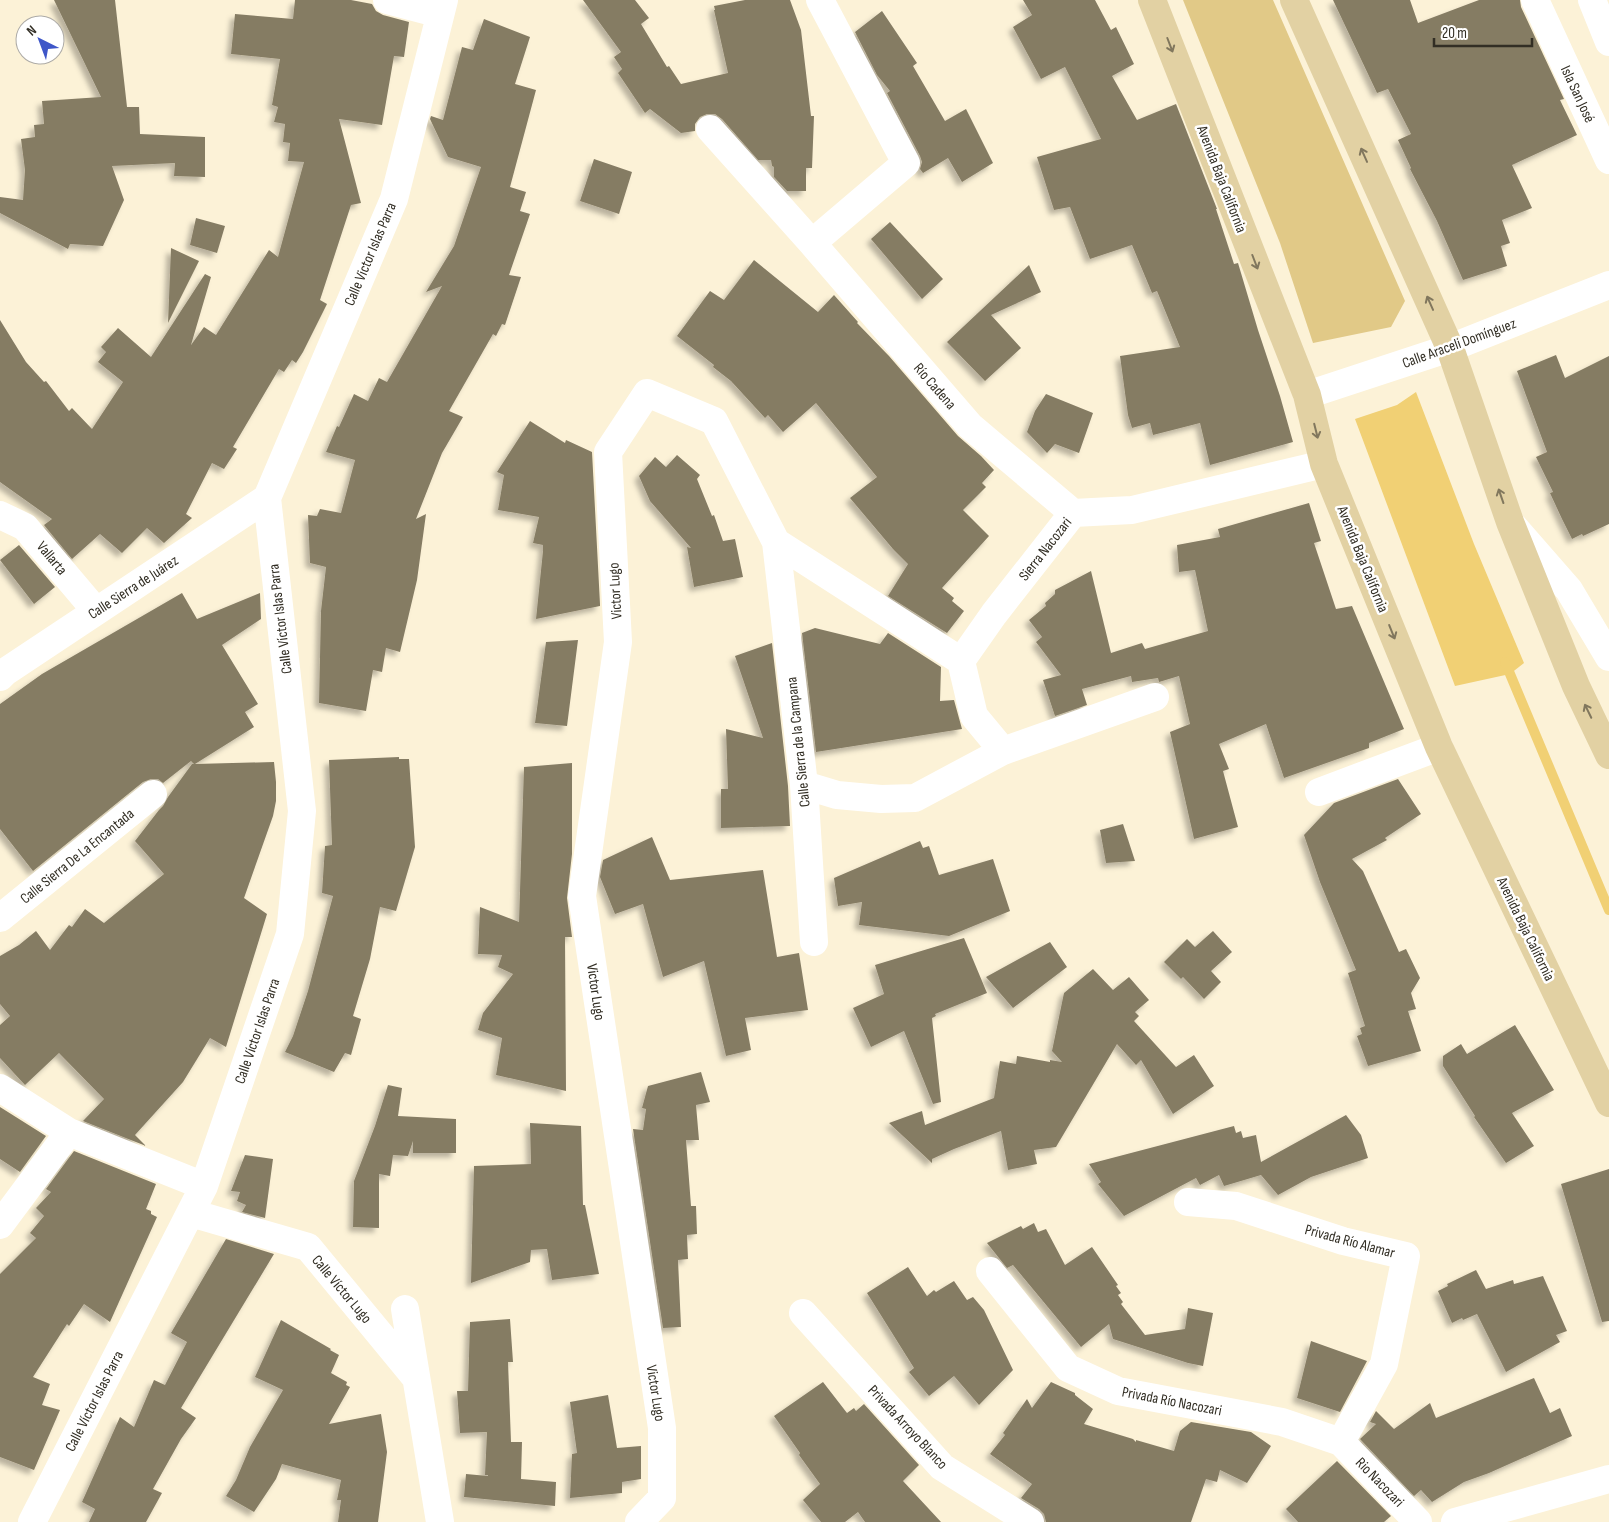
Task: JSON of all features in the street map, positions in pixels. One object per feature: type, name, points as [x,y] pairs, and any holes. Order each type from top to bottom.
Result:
[{"type":"main road","name":"Avenida Baja California","points":[[1152,0],[1307,395],[1324,464],[1439,748],[1609,1102]]},
{"type":"main road","points":[[1294,0],[1450,348],[1510,522],[1576,686],[1609,755]]},
{"type":"street","points":[[386,0],[442,7]]},
{"type":"street","points":[[812,243],[906,163],[820,0]]},
{"type":"street","name":"Isla San José","points":[[1535,0],[1609,160]]},
{"type":"street","points":[[1592,0],[1609,42]]},
{"type":"street","name":"Calle Victor Islas Parra","points":[[267,498],[394,199],[442,7]]},
{"type":"street","name":"Río Cadena","points":[[710,129],[812,243],[970,426],[1073,512]]},
{"type":"street","name":"Calle Araceli Domínguez","points":[[1307,395],[1450,348],[1609,285]]},
{"type":"street","name":"Victor Lugo","points":[[638,1522],[662,1498],[662,1428],[582,896],[618,642],[608,452],[647,393],[714,421],[776,542]]},
{"type":"street","name":"Sierra Nacozari","points":[[961,661],[994,614],[1073,512],[1132,510],[1324,464]]},
{"type":"street","name":"Calle Sierra de Juárez","points":[[0,677],[267,498]]},
{"type":"street","name":"Calle Víctor Islas Parra","points":[[32,1522],[204,1186],[290,934],[302,811],[267,498]]},
{"type":"street","name":"Vallarta","points":[[0,515],[25,527],[96,611]]},
{"type":"street","points":[[1510,522],[1568,590],[1609,657]]},
{"type":"street","points":[[776,542],[961,661],[974,716],[1003,751]]},
{"type":"street","name":"Calle Sierra de la Campana","points":[[776,542],[804,785],[814,942]]},
{"type":"street","points":[[804,785],[837,795],[881,799],[915,798],[1003,751],[1155,697]]},
{"type":"street","points":[[1319,792],[1439,748]]},
{"type":"street","name":"Calle Sierra De La Encantada","points":[[0,918],[153,794]]},
{"type":"street","points":[[0,1088],[69,1132],[204,1186]]},
{"type":"street","points":[[0,1225],[69,1132]]},
{"type":"street","name":"Privada Río Alamar","points":[[1188,1202],[1236,1206],[1343,1241],[1406,1256],[1384,1364],[1342,1442]]},
{"type":"street","name":"Calle Víctor Lugo","points":[[191,1213],[308,1247],[416,1378]]},
{"type":"street","name":"Privada Río Nacozari","points":[[990,1272],[1068,1368],[1118,1391],[1282,1422],[1342,1442]]},
{"type":"street","points":[[405,1309],[440,1522]]},
{"type":"street","name":"Privada Arroyo Blanco","points":[[803,1313],[942,1467],[1030,1522]]},
{"type":"street","name":"Rio Nacozari","points":[[1342,1442],[1418,1522]]},
{"type":"street","points":[[1455,1522],[1609,1479]]},
{"type":"shaded area","points":[[1183,0],[1273,0],[1405,301],[1391,327],[1313,343],[1280,243]]},
{"type":"shaded area","points":[[1416,392],[1474,544],[1524,663],[1510,674],[1455,686],[1355,419],[1397,405]]},
{"type":"building","points":[[54,0],[115,0],[127,107],[139,107],[140,134],[205,137],[205,177],[174,176],[175,163],[112,166],[124,200],[103,246],[70,244],[68,249],[0,213],[0,197],[23,200],[25,170],[21,139],[35,137],[34,125],[44,124],[42,101],[101,97],[65,23],[65,15],[61,15]]},
{"type":"building","points":[[295,0],[351,0],[372,4],[376,11],[383,15],[409,22],[404,57],[394,56],[382,125],[339,119],[361,203],[351,205],[320,300],[327,304],[296,363],[292,360],[284,372],[279,369],[233,447],[237,449],[224,469],[212,463],[186,514],[192,518],[164,543],[147,528],[122,553],[100,534],[72,559],[44,525],[52,519],[0,482],[0,320],[26,362],[44,382],[46,381],[69,411],[72,408],[92,429],[123,382],[98,362],[106,352],[101,347],[118,328],[151,357],[205,274],[211,277],[191,345],[204,327],[216,335],[269,250],[278,257],[304,162],[288,161],[290,143],[283,142],[285,124],[274,122],[278,107],[272,105],[280,59],[231,54],[235,14],[293,19]]},
{"type":"building","points":[[583,0],[635,0],[649,18],[641,24],[667,67],[669,66],[681,84],[728,73],[714,6],[745,0],[790,0],[801,30],[811,116],[814,116],[812,168],[806,168],[806,191],[787,191],[774,177],[774,167],[771,160],[758,160],[722,119],[715,114],[707,114],[700,117],[695,124],[695,131],[681,133],[650,109],[645,113],[618,73],[622,69],[614,57],[621,52]]},
{"type":"building","points":[[1023,0],[1095,0],[1111,30],[1116,27],[1134,64],[1112,76],[1137,120],[1176,104],[1217,209],[1234,264],[1238,263],[1293,442],[1210,465],[1200,423],[1153,435],[1150,423],[1132,428],[1128,415],[1120,356],[1180,347],[1157,291],[1152,293],[1132,245],[1090,259],[1070,207],[1054,210],[1037,157],[1101,139],[1065,67],[1041,79],[1013,27],[1032,15]]},
{"type":"building","points":[[1333,0],[1410,0],[1418,23],[1479,0],[1520,0],[1521,7],[1564,99],[1560,100],[1577,135],[1512,165],[1532,208],[1502,220],[1510,243],[1501,246],[1507,266],[1463,280],[1398,140],[1411,134],[1388,89],[1377,93]]},
{"type":"building","points":[[882,11],[917,63],[913,66],[945,121],[966,109],[993,163],[962,182],[948,158],[923,173],[920,169],[922,162],[920,156],[887,93],[890,91],[877,75],[855,32]]},
{"type":"building","points":[[484,19],[530,37],[515,84],[536,90],[510,187],[526,192],[520,211],[530,214],[509,275],[521,277],[505,325],[502,324],[496,336],[493,334],[449,411],[463,417],[442,453],[416,519],[426,514],[417,580],[400,652],[386,648],[382,672],[373,670],[366,711],[319,703],[321,611],[326,567],[310,563],[308,515],[317,516],[320,509],[341,513],[355,460],[326,452],[337,426],[339,427],[354,394],[368,401],[379,378],[387,382],[442,286],[426,292],[454,246],[481,167],[448,157],[430,119],[431,116],[443,120],[462,47],[473,50]]},
{"type":"building","points":[[594,159],[632,172],[619,214],[580,201]]},
{"type":"building","points":[[196,218],[225,226],[217,253],[190,245]]},
{"type":"building","points":[[890,222],[943,279],[922,299],[871,239]]},
{"type":"building","points":[[171,248],[199,261],[168,323]]},
{"type":"building","points":[[754,260],[818,312],[834,295],[958,436],[994,470],[982,483],[986,487],[963,510],[989,536],[942,588],[954,598],[952,601],[964,611],[947,633],[888,596],[908,564],[850,498],[877,477],[816,403],[783,432],[768,415],[765,418],[731,381],[713,367],[714,365],[677,336],[710,291],[724,300]]},
{"type":"building","points":[[1029,265],[1041,292],[991,315],[1021,348],[985,381],[947,342]]},
{"type":"building","points":[[1556,355],[1565,378],[1609,356],[1609,524],[1572,539],[1550,493],[1553,492],[1536,457],[1547,452],[1517,371]]},
{"type":"building","points":[[1046,394],[1093,413],[1079,453],[1055,444],[1047,453],[1027,432],[1035,411]]},
{"type":"building","points":[[530,421],[565,443],[566,440],[592,452],[600,604],[600,606],[536,619],[543,545],[533,543],[539,517],[498,510],[504,475],[497,472]]},
{"type":"building","points":[[677,455],[700,475],[697,479],[712,516],[714,515],[723,541],[735,539],[743,577],[694,587],[687,547],[691,548],[650,501],[639,476],[655,457],[666,467]]},
{"type":"building","points":[[1309,503],[1321,541],[1314,543],[1336,609],[1352,606],[1404,729],[1369,743],[1369,748],[1284,778],[1266,724],[1219,744],[1229,769],[1223,771],[1238,827],[1194,839],[1170,732],[1190,724],[1179,676],[1159,682],[1158,678],[1132,682],[1131,676],[1082,689],[1087,705],[1055,716],[1043,680],[1061,675],[1036,642],[1042,637],[1029,620],[1046,606],[1045,603],[1055,594],[1055,590],[1091,571],[1111,653],[1142,643],[1145,649],[1208,631],[1195,570],[1179,572],[1177,545],[1220,537],[1218,529]]},
{"type":"building","points":[[19,545],[55,587],[34,604],[0,560]]},
{"type":"building","points":[[182,593],[197,619],[260,593],[261,619],[222,645],[258,704],[245,712],[254,727],[195,764],[274,762],[276,801],[273,816],[244,898],[267,914],[226,1047],[210,1038],[183,1082],[135,1135],[146,1146],[83,1121],[104,1099],[59,1053],[25,1085],[0,1058],[0,1025],[10,1016],[0,1004],[0,956],[19,945],[36,931],[50,950],[69,925],[72,927],[85,909],[104,923],[164,874],[135,841],[163,806],[192,764],[194,764],[191,761],[163,783],[158,779],[143,782],[33,871],[0,829],[0,704],[42,674]]},
{"type":"building","points":[[815,628],[880,644],[888,633],[941,667],[940,701],[954,700],[962,729],[816,752],[802,633]]},
{"type":"building","points":[[578,640],[567,726],[535,723],[546,642]]},
{"type":"building","points":[[772,643],[788,786],[790,826],[721,828],[721,789],[728,789],[726,729],[763,738],[735,656]]},
{"type":"building","points":[[399,757],[399,759],[409,759],[415,847],[396,911],[380,907],[370,959],[353,1016],[361,1019],[351,1055],[345,1053],[334,1072],[285,1052],[293,1036],[308,991],[333,896],[322,893],[325,846],[332,845],[329,760]]},
{"type":"building","points":[[572,763],[572,854],[567,898],[572,937],[565,937],[566,1091],[496,1075],[502,1038],[478,1030],[483,1013],[513,974],[498,967],[502,955],[478,954],[480,907],[519,922],[524,767]]},
{"type":"building","points":[[1398,779],[1421,814],[1385,838],[1387,840],[1352,859],[1363,871],[1399,952],[1406,949],[1420,978],[1411,993],[1416,1009],[1408,1011],[1421,1051],[1368,1066],[1357,1036],[1362,1034],[1360,1028],[1365,1026],[1348,973],[1356,970],[1320,882],[1304,835],[1334,803]]},
{"type":"building","points":[[1123,824],[1135,861],[1106,863],[1100,830]]},
{"type":"building","points":[[652,837],[670,880],[763,870],[777,957],[799,953],[808,1010],[745,1018],[751,1050],[726,1056],[704,961],[663,977],[643,904],[615,914],[600,877],[603,860]]},
{"type":"building","points":[[920,841],[923,848],[929,846],[939,875],[993,859],[1010,911],[949,936],[859,925],[862,902],[838,906],[834,878]]},
{"type":"building","points":[[1213,931],[1232,952],[1211,971],[1221,982],[1204,999],[1183,977],[1181,979],[1164,962],[1187,939],[1195,947]]},
{"type":"building","points":[[964,938],[987,993],[935,1014],[936,1016],[932,1018],[941,1102],[933,1104],[904,1031],[871,1047],[853,1008],[884,994],[875,965]]},
{"type":"building","points":[[1050,942],[1067,967],[1013,1008],[986,977]]},
{"type":"building","points":[[1093,969],[1113,990],[1129,977],[1149,1000],[1135,1012],[1139,1016],[1134,1021],[1176,1067],[1194,1055],[1214,1086],[1173,1114],[1141,1060],[1136,1065],[1117,1044],[1056,1147],[1034,1150],[1037,1164],[1008,1170],[1001,1131],[932,1159],[932,1163],[889,1123],[922,1111],[925,1125],[994,1098],[1000,1061],[1016,1064],[1017,1056],[1050,1062],[1050,1060],[1062,1062],[1052,1051],[1064,993]]},
{"type":"building","points":[[1515,1025],[1554,1090],[1512,1113],[1534,1146],[1506,1163],[1474,1117],[1443,1066],[1443,1056],[1461,1044],[1467,1054]]},
{"type":"building","points":[[701,1072],[710,1102],[696,1105],[699,1140],[686,1140],[691,1206],[696,1206],[697,1234],[687,1235],[688,1259],[678,1260],[681,1327],[663,1328],[633,1129],[643,1130],[646,1109],[642,1108],[648,1086]]},
{"type":"building","points":[[388,1085],[402,1088],[398,1116],[456,1119],[456,1153],[413,1153],[413,1141],[408,1156],[393,1155],[390,1176],[379,1174],[379,1228],[353,1227],[354,1181]]},
{"type":"building","points":[[0,1107],[46,1136],[20,1172],[0,1159]]},
{"type":"building","points":[[1346,1115],[1361,1135],[1368,1158],[1311,1177],[1278,1195],[1261,1175],[1224,1186],[1219,1175],[1200,1185],[1196,1178],[1124,1216],[1098,1184],[1101,1182],[1089,1164],[1234,1126],[1236,1133],[1241,1131],[1243,1138],[1256,1135],[1261,1162]]},
{"type":"building","points":[[530,1123],[581,1126],[583,1205],[585,1205],[599,1274],[552,1280],[547,1249],[531,1250],[530,1262],[471,1283],[474,1166],[531,1164]]},
{"type":"building","points":[[74,1151],[156,1184],[146,1209],[157,1217],[110,1322],[84,1304],[69,1326],[67,1324],[33,1377],[50,1384],[42,1405],[60,1410],[34,1470],[0,1457],[0,1274],[36,1238],[30,1233],[44,1216],[36,1208],[51,1192],[46,1189]]},
{"type":"building","points":[[245,1155],[273,1159],[265,1218],[242,1212],[246,1205],[237,1201],[240,1192],[231,1191]]},
{"type":"building","points":[[1609,1169],[1609,1321],[1602,1322],[1561,1184]]},
{"type":"building","points":[[1034,1223],[1038,1232],[1046,1229],[1065,1265],[1092,1247],[1118,1285],[1116,1286],[1121,1293],[1118,1295],[1123,1302],[1121,1304],[1145,1335],[1185,1329],[1188,1308],[1213,1313],[1203,1366],[1113,1339],[1109,1324],[1081,1347],[1013,1265],[1007,1268],[987,1243],[1021,1226],[1023,1229]]},
{"type":"building","points":[[226,1239],[274,1254],[181,1408],[196,1418],[181,1439],[153,1489],[162,1493],[146,1522],[89,1522],[95,1509],[82,1502],[120,1417],[134,1427],[154,1380],[165,1385],[187,1342],[171,1333]]},
{"type":"building","points":[[908,1267],[927,1296],[934,1290],[936,1292],[954,1281],[967,1300],[973,1297],[984,1310],[1013,1370],[979,1405],[954,1376],[929,1396],[909,1372],[914,1368],[867,1293]]},
{"type":"building","points":[[1476,1270],[1486,1289],[1513,1280],[1514,1284],[1543,1276],[1567,1331],[1556,1335],[1560,1342],[1506,1372],[1477,1314],[1452,1323],[1438,1291],[1448,1286],[1447,1284]]},
{"type":"building","points":[[510,1319],[513,1362],[508,1362],[511,1442],[522,1442],[521,1479],[556,1482],[555,1506],[464,1497],[466,1474],[488,1476],[485,1475],[487,1432],[460,1433],[457,1391],[468,1391],[470,1322]]},
{"type":"building","points":[[281,1320],[339,1355],[331,1373],[347,1382],[346,1385],[350,1387],[329,1424],[381,1414],[387,1452],[378,1522],[338,1522],[341,1500],[337,1500],[341,1480],[282,1464],[276,1479],[254,1512],[226,1496],[236,1480],[250,1447],[283,1390],[255,1377]]},
{"type":"building","points":[[1311,1341],[1367,1361],[1340,1412],[1297,1398]]},
{"type":"building","points":[[1534,1378],[1550,1413],[1560,1408],[1572,1436],[1489,1473],[1464,1482],[1432,1502],[1421,1490],[1414,1496],[1360,1439],[1376,1424],[1370,1422],[1376,1411],[1394,1429],[1430,1403],[1436,1418]]},
{"type":"building","points":[[823,1382],[847,1413],[854,1408],[856,1411],[864,1404],[919,1465],[903,1481],[941,1522],[865,1522],[858,1512],[845,1522],[821,1522],[803,1500],[820,1484],[774,1416]]},
{"type":"building","points":[[1051,1382],[1075,1393],[1093,1409],[1084,1424],[1133,1439],[1136,1442],[1136,1440],[1174,1451],[1180,1431],[1191,1422],[1251,1432],[1271,1446],[1247,1483],[1220,1470],[1217,1482],[1206,1479],[1191,1522],[1046,1522],[1044,1514],[1039,1509],[1021,1498],[1032,1484],[990,1454],[1005,1435],[1003,1433],[1027,1399],[1032,1408]]},
{"type":"building","points":[[608,1395],[617,1448],[641,1446],[641,1479],[622,1482],[622,1493],[570,1498],[572,1454],[577,1453],[570,1402]]},
{"type":"building","points":[[1337,1461],[1391,1516],[1384,1522],[1298,1522],[1286,1509]]},
{"type":"waterway","points":[[1505,662],[1609,910]]}]
